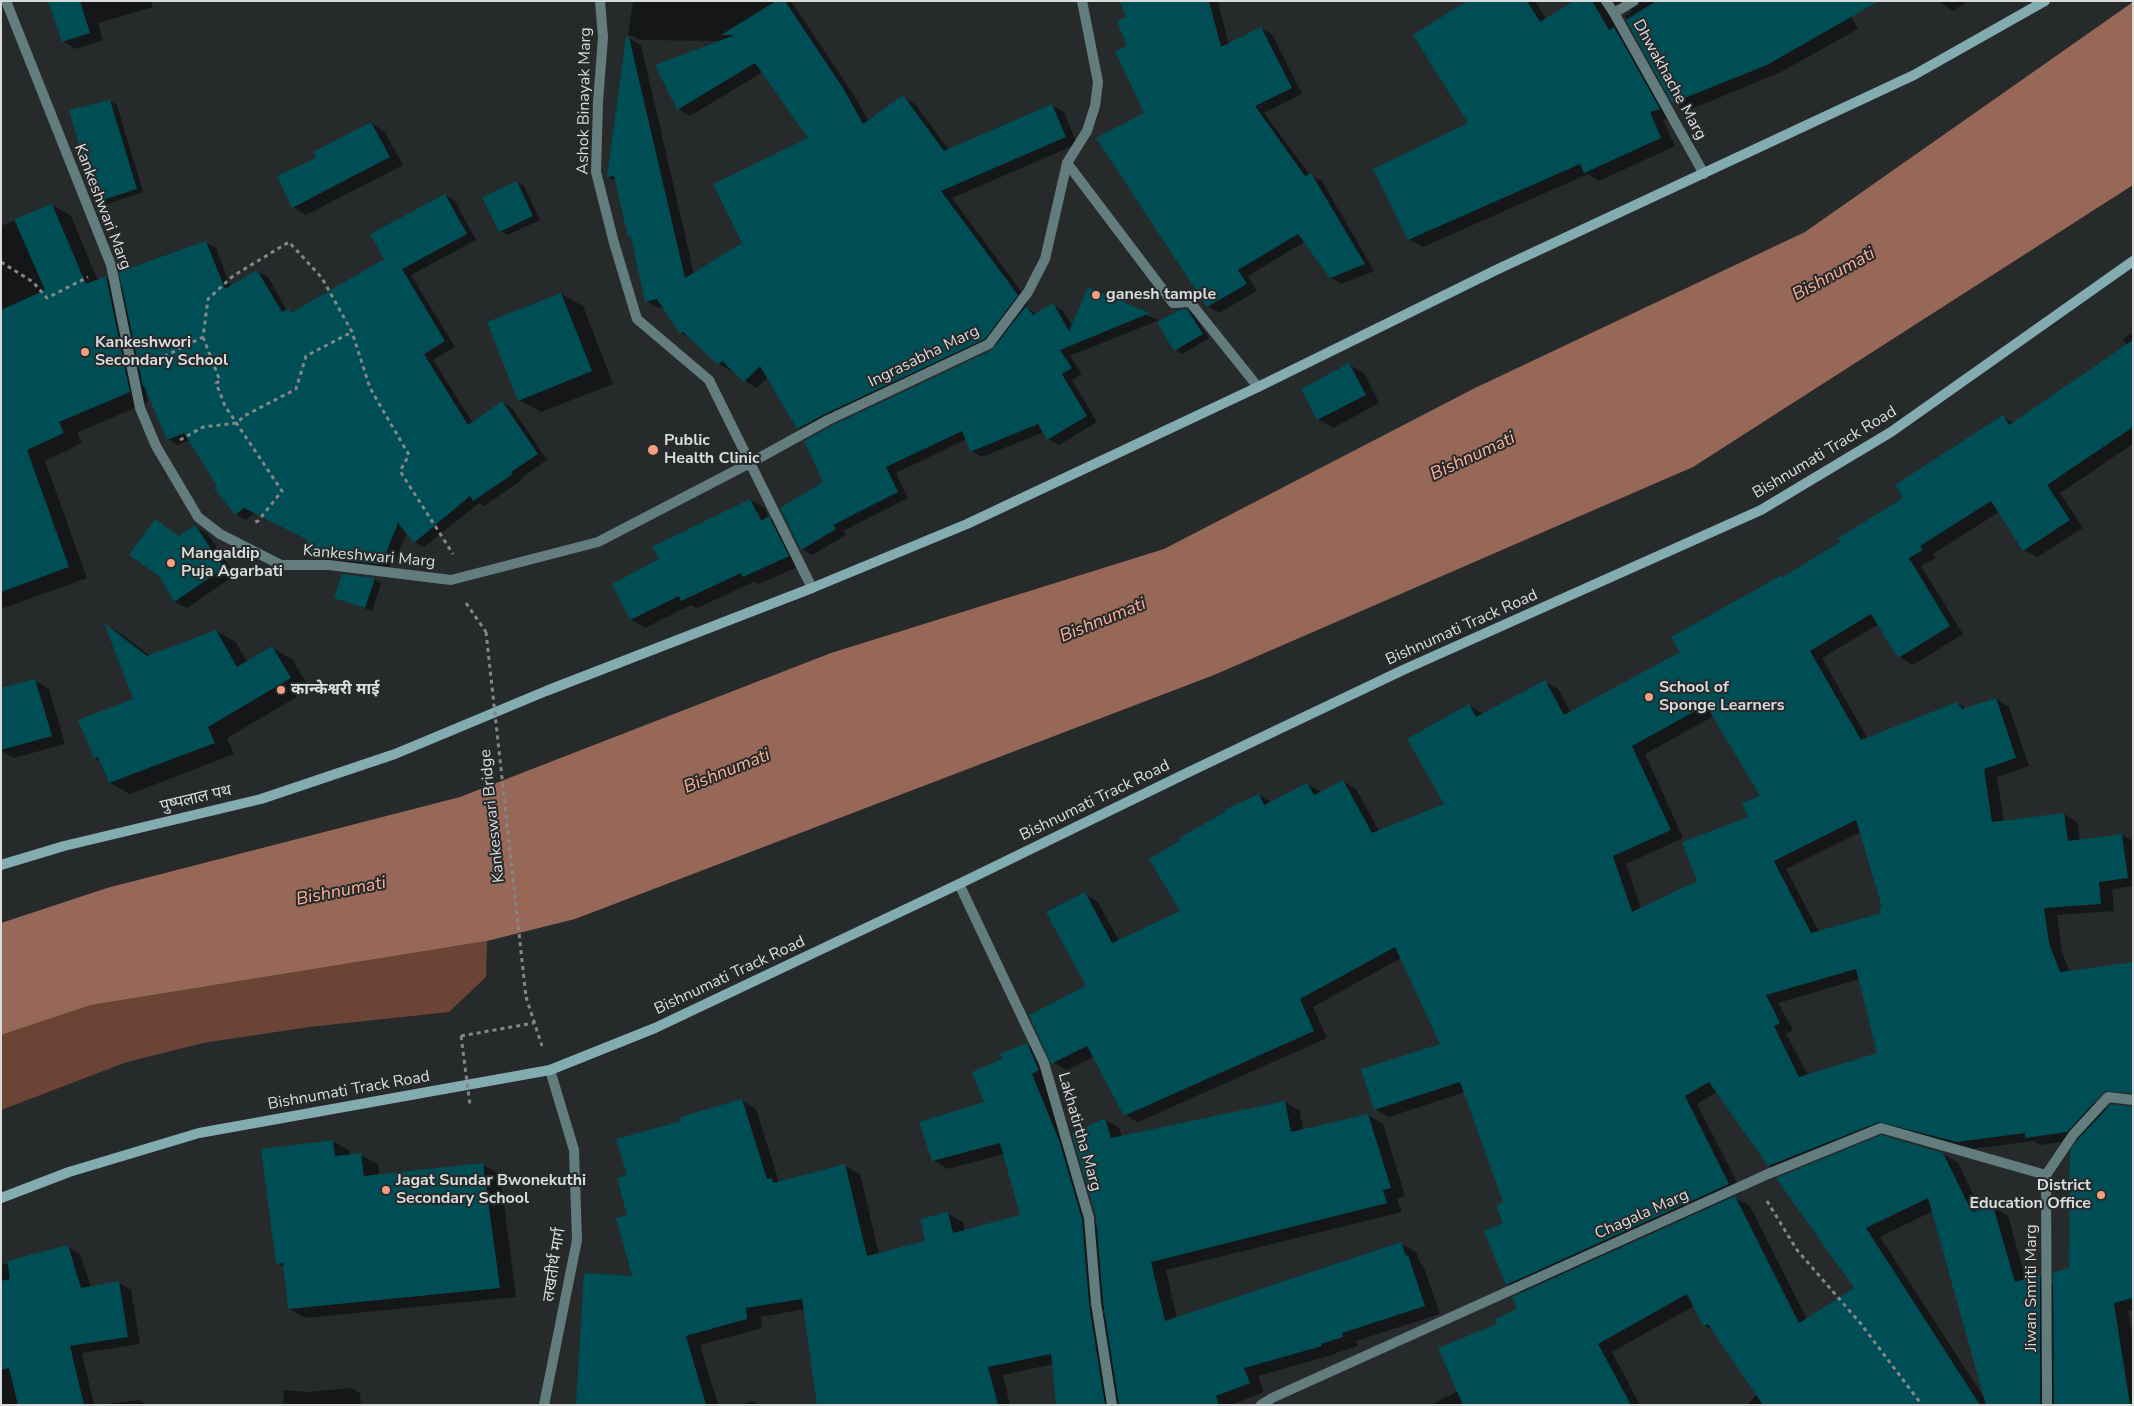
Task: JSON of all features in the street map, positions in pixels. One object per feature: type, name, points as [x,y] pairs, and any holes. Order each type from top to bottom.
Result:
[{"type":"main road","points":[[812,588],[967,524],[1258,387],[1496,270],[1914,74],[2045,1]]},
{"type":"main road","name":"Bishnumati Track Road","points":[[1,1198],[69,1172],[199,1133],[550,1070],[655,1028],[959,884],[1191,770],[1402,670],[1761,510],[1891,432],[2133,261]]},
{"type":"main road","name":"पुष्पलाल पथ","points":[[1,865],[64,846],[261,799],[395,754],[546,691],[812,588]]},
{"type":"street","name":"Kankeshwari Marg","points":[[6,1],[111,265],[140,408],[161,452],[198,517],[220,534],[281,565],[329,565],[451,580],[598,542],[750,463]]},
{"type":"street","name":"Ashok Binayak Marg","points":[[600,1],[603,37],[598,102],[596,172],[614,243],[637,319],[710,380],[812,588]]},
{"type":"street","name":"Ingrasabha Marg","points":[[750,463],[828,420],[989,344],[1028,292],[1045,259],[1067,164],[1088,132],[1095,106],[1098,82],[1082,1]]},
{"type":"street","name":"Dhwakhache Marg","points":[[1606,1],[1704,174]]},
{"type":"street","points":[[1614,13],[1634,1]]},
{"type":"street","points":[[1067,164],[1173,303],[1190,302],[1258,387]]},
{"type":"street","name":"Lakhatirtha Marg","points":[[959,884],[1044,1063],[1089,1218],[1096,1303],[1112,1405]]},
{"type":"street","name":"लखतीर्थ मार्ग","points":[[544,1405],[577,1240],[574,1150],[550,1070]]},
{"type":"street","points":[[2046,1175],[2073,1135],[2108,1097],[2133,1100]]},
{"type":"street","name":"Chagala Marg","points":[[1261,1405],[1272,1398],[1768,1174],[1881,1128],[2046,1175]]},
{"type":"street","name":"Jiwan Smriti Marg","points":[[2046,1175],[2048,1405]]},
{"type":"path","points":[[220,534],[258,521],[282,492],[225,406],[219,392],[216,383],[220,381],[204,337],[208,299],[233,276],[289,242],[322,278],[352,332],[370,388],[409,455],[400,471],[453,554],[451,580]]},
{"type":"path","points":[[1,262],[33,282],[46,298],[111,265]]},
{"type":"path","points":[[161,452],[203,427],[237,423],[244,416],[296,389],[306,356],[352,332]]},
{"type":"path","points":[[132,373],[204,337]]},
{"type":"path","name":"Kankeswari Bridge","points":[[451,580],[486,632],[526,997],[534,1023]]},
{"type":"path","points":[[470,1106],[461,1036],[534,1023],[550,1070]]},
{"type":"path","points":[[1768,1174],[1762,1192],[1797,1250],[1861,1324],[1922,1405]]},
{"type":"shaded area","points":[[487,941],[486,977],[449,1012],[309,1027],[203,1043],[127,1062],[1,1110],[1,1035],[91,1005]]},
{"type":"water","name":"Bishnumati","points":[[2133,2],[2133,185],[1693,467],[1214,675],[575,919],[487,941],[91,1005],[1,1035],[1,923],[107,888],[460,797],[831,653],[1164,549],[1475,388],[1805,232]]},
{"type":"building","points":[[48,1],[80,1],[90,33],[62,42]]},
{"type":"building","points":[[776,1],[785,1],[843,88],[863,124],[903,95],[944,151],[1052,104],[1066,137],[941,191],[1018,295],[985,339],[797,429],[760,366],[744,382],[722,361],[718,365],[683,332],[680,334],[657,299],[645,302],[631,237],[628,237],[614,176],[607,177],[626,37],[629,37],[685,278],[742,243],[713,184],[808,138],[755,63],[677,110],[655,65],[735,35],[721,35]]},
{"type":"building","points":[[1120,1],[1209,1],[1221,47],[1261,27],[1292,88],[1255,106],[1305,176],[1311,173],[1365,264],[1330,278],[1298,234],[1238,270],[1247,284],[1207,307],[1096,138],[1144,113],[1115,51],[1127,46],[1117,21],[1126,17]]},
{"type":"building","points":[[1467,1],[1527,1],[1540,22],[1574,1],[1592,1],[1609,30],[1614,27],[1660,109],[1650,112],[1661,138],[1584,173],[1580,164],[1408,240],[1373,169],[1468,123],[1413,35]]},
{"type":"building","points":[[1656,1],[1879,1],[1767,65],[1672,103],[1626,20]]},
{"type":"building","points":[[110,100],[137,189],[96,202],[69,110]]},
{"type":"building","points":[[371,122],[390,157],[292,208],[277,176],[316,158],[313,152]]},
{"type":"building","points":[[517,181],[533,216],[499,232],[482,197]]},
{"type":"building","points":[[445,194],[467,234],[402,269],[445,341],[424,354],[468,425],[502,401],[538,454],[511,472],[513,474],[473,501],[470,496],[414,543],[398,523],[385,556],[382,555],[379,564],[321,558],[303,548],[308,540],[244,508],[235,515],[214,488],[217,486],[184,433],[167,440],[143,386],[119,272],[206,241],[225,289],[257,270],[282,312],[289,308],[291,313],[384,259],[370,234]]},
{"type":"building","points":[[52,204],[86,284],[106,276],[130,392],[59,422],[64,433],[27,450],[69,567],[1,592],[1,310],[45,290],[14,219]]},
{"type":"building","points":[[1088,287],[1150,313],[1060,350],[1072,368],[1062,374],[1087,416],[1047,440],[1038,424],[970,452],[962,431],[886,467],[898,492],[833,525],[836,529],[801,550],[780,508],[823,482],[804,441],[831,426],[992,350],[1026,306],[1033,315],[1053,303],[1069,331]]},
{"type":"building","points":[[561,293],[592,371],[518,401],[487,322]]},
{"type":"building","points":[[1187,309],[1203,334],[1174,351],[1157,322],[1179,310]]},
{"type":"building","points":[[2133,340],[2133,427],[2047,485],[2070,520],[2023,551],[1991,501],[1920,546],[1923,550],[1909,558],[1950,626],[1898,658],[1871,614],[1810,651],[1861,740],[1957,702],[1962,709],[1996,698],[2016,758],[1984,769],[1992,822],[2064,813],[2068,841],[2122,834],[2128,878],[2099,882],[2101,904],[2044,908],[2049,943],[2060,972],[2133,962],[2133,1093],[2105,1091],[2067,1132],[2025,1138],[2025,1133],[1957,1142],[1879,1122],[1768,1166],[1709,1082],[1685,1096],[1729,1184],[1506,1285],[1484,1231],[1503,1223],[1496,1205],[1503,1202],[1460,1082],[1374,1110],[1361,1069],[1440,1044],[1395,947],[1300,999],[1314,1031],[1124,1116],[1087,1046],[1051,1064],[1029,1015],[1086,986],[1046,912],[1085,892],[1112,943],[1180,911],[1149,859],[1181,840],[1179,838],[1225,812],[1224,810],[1259,794],[1264,805],[1307,783],[1314,795],[1343,780],[1372,833],[1444,804],[1407,739],[1469,704],[1476,717],[1545,680],[1564,715],[1680,652],[1671,637],[1782,575],[1783,577],[1840,542],[1838,538],[1903,498],[1895,485],[2003,415],[2009,425]],"holes":[[[1706,705],[1760,796],[1742,803],[1748,817],[1682,842],[1697,881],[1632,912],[1613,856],[1671,830],[1632,746]],[[1856,820],[1882,907],[1879,907],[1881,913],[1811,933],[1774,861]],[[1856,969],[1877,1053],[1799,1077],[1774,1026],[1780,1023],[1766,995]]]},
{"type":"building","points":[[1349,363],[1366,395],[1317,420],[1301,389]]},
{"type":"building","points":[[750,499],[761,521],[769,516],[789,556],[743,577],[741,573],[681,601],[679,596],[630,620],[612,584],[659,559],[652,547]]},
{"type":"building","points":[[155,519],[179,536],[195,525],[224,568],[174,602],[160,577],[129,555]]},
{"type":"building","points":[[342,574],[375,578],[365,608],[334,598]]},
{"type":"building","points":[[104,623],[147,656],[216,630],[237,667],[272,646],[291,678],[208,727],[215,743],[109,783],[98,757],[94,758],[78,720],[133,699]]},
{"type":"building","points":[[35,679],[52,736],[1,750],[1,688]]},
{"type":"building","points":[[1027,1043],[1039,1070],[1032,1074],[1059,1140],[1082,1219],[1089,1304],[1105,1405],[1056,1405],[1051,1354],[988,1367],[998,1405],[817,1405],[802,1299],[746,1308],[747,1319],[686,1336],[706,1405],[576,1405],[584,1273],[632,1276],[616,1218],[627,1215],[617,1178],[627,1175],[616,1139],[681,1121],[680,1117],[742,1099],[767,1179],[772,1178],[773,1183],[845,1164],[867,1256],[925,1241],[920,1219],[948,1212],[953,1233],[1020,1215],[1000,1143],[932,1161],[919,1122],[984,1102],[972,1072],[1002,1059],[1000,1054]]},
{"type":"building","points":[[1285,1101],[1291,1132],[1368,1114],[1391,1188],[1383,1190],[1387,1203],[1151,1262],[1165,1321],[1401,1242],[1406,1256],[1408,1255],[1425,1306],[1342,1333],[1343,1337],[1321,1344],[1322,1346],[1244,1368],[1250,1383],[1216,1396],[1219,1405],[1119,1405],[1103,1302],[1096,1217],[1072,1134],[1105,1118],[1111,1138]]},
{"type":"building","points":[[2111,1104],[2133,1107],[2133,1298],[2114,1303],[2130,1405],[2054,1405],[2053,1272],[2069,1268],[2070,1151],[2078,1139]]},
{"type":"building","points":[[1881,1135],[1943,1153],[1972,1212],[1993,1206],[2015,1282],[2040,1275],[2040,1405],[1986,1405],[1928,1198],[1866,1228],[1980,1405],[1763,1405],[1708,1324],[1703,1326],[1687,1294],[1598,1344],[1631,1405],[1463,1405],[1438,1348],[1497,1324],[1495,1319],[1517,1309],[1512,1297],[1735,1196],[1799,1323],[1854,1288],[1776,1178]]},
{"type":"building","name":"Jagat Sundar Bwonekuthi Secondary School","points":[[333,1140],[335,1156],[361,1153],[364,1176],[483,1163],[500,1288],[288,1309],[283,1263],[276,1264],[261,1149]]},
{"type":"building","points":[[68,1245],[81,1288],[119,1281],[128,1337],[70,1346],[84,1405],[18,1405],[9,1368],[1,1370],[1,1281],[10,1279],[7,1261]]},
{"type":"place","name":"ganesh tample","points":[[1096,295]]},
{"type":"place","name":"Kankeshwori Secondary School","points":[[85,352]]},
{"type":"place","name":"Public Health Clinic","points":[[653,450]]},
{"type":"place","name":"Mangaldip Puja Agarbati","points":[[171,563]]},
{"type":"place","name":"कान्केश्वरी माई","points":[[281,690]]},
{"type":"place","name":"School of Sponge Learners","points":[[1649,697]]},
{"type":"place","name":"Jagat Sundar Bwonekuthi Secondary School","points":[[386,1190]]},
{"type":"place","name":"District Education Office","points":[[2101,1195]]}]
